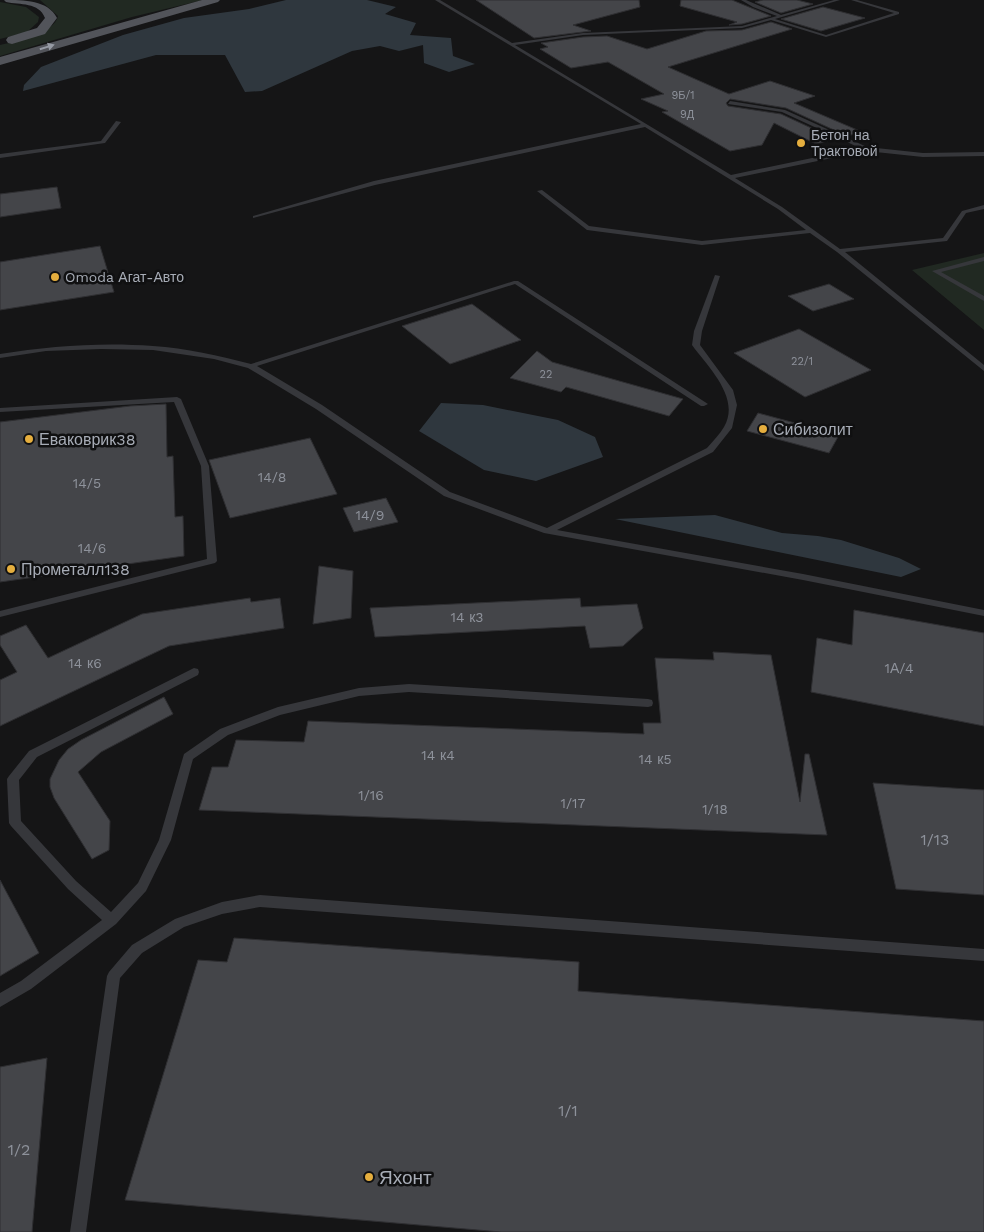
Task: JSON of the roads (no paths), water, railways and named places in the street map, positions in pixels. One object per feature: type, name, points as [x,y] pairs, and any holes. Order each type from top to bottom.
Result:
[{"type":"main road","points":[[0,43],[41,31],[52,18],[49,12],[40,6],[28,2],[10,0]]},
{"type":"main road","points":[[0,61],[214,0]]},
{"type":"lane","points":[[437,0],[780,208],[839,251],[984,369]]},
{"type":"lane","points":[[744,0],[781,16]]},
{"type":"lane","points":[[511,44],[583,34],[742,27],[838,0]]},
{"type":"lane","points":[[770,19],[826,36],[898,13],[853,0]]},
{"type":"lane","points":[[730,103],[783,111],[866,149]]},
{"type":"lane","points":[[0,156],[103,142],[118,122]]},
{"type":"lane","points":[[255,217],[374,183],[645,125]]},
{"type":"lane","points":[[729,177],[866,149],[923,155],[984,154]]},
{"type":"lane","points":[[540,191],[587,228],[702,243],[811,231]]},
{"type":"lane","points":[[839,251],[945,240],[964,212],[984,207]]},
{"type":"lane","points":[[984,259],[935,271],[984,299]]},
{"type":"lane","points":[[547,531],[710,450],[729,426],[733,406],[729,390],[696,345],[698,330],[717,276]]},
{"type":"lane","points":[[252,366],[516,282],[704,404]]},
{"type":"lane","points":[[0,356],[46,349],[153,348],[214,357],[252,366],[319,407],[447,494],[547,531],[803,577],[984,613]]},
{"type":"lane","points":[[0,410],[177,399],[205,466],[212,561],[0,614]]},
{"type":"lane","points":[[111,920],[72,885],[15,823],[13,779],[33,754],[194,672]]},
{"type":"lane","points":[[0,1001],[26,985],[111,920],[142,886],[165,840],[188,757],[224,732],[278,711],[358,692],[409,688],[648,703]]},
{"type":"lane","points":[[78,1232],[114,976],[138,949],[180,923],[222,908],[260,901],[984,955]]},
{"type":"place","name":"Бетон на Трактовой","points":[[801,143]]},
{"type":"place","name":"Omoda Агат-Авто","points":[[55,277]]},
{"type":"place","name":"Сибизолит","points":[[763,429]]},
{"type":"place","name":"Еваковрик38","points":[[29,439]]},
{"type":"place","name":"Прометалл138","points":[[11,569]]},
{"type":"place","name":"Яхонт","points":[[369,1177]]}]
